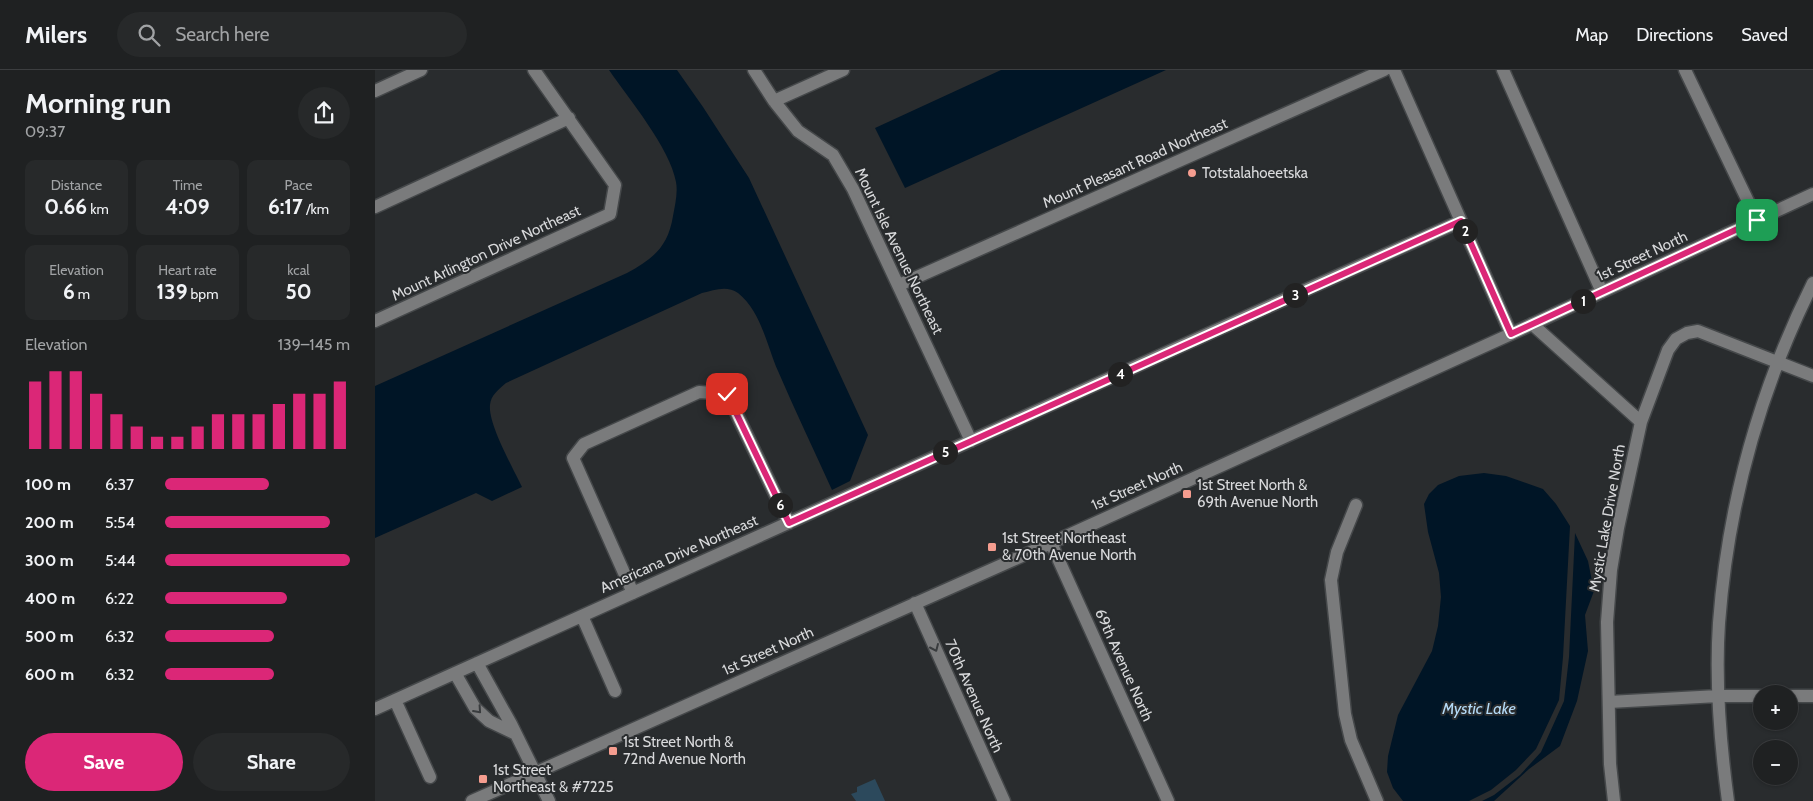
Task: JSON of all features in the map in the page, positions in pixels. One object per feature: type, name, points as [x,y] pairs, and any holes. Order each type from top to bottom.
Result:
[{"type":"street","points":[[375,91],[421,70]]},
{"type":"street","points":[[375,207],[569,118],[534,70]]},
{"type":"street","name":"Mount Isle Avenue Northeast","points":[[754,70],[774,101],[798,131],[833,155],[853,189],[971,441]]},
{"type":"street","points":[[774,101],[843,70]]},
{"type":"street","name":"Mount Pleasant Road Northeast","points":[[899,285],[1384,70]]},
{"type":"street","points":[[1394,70],[1511,334]]},
{"type":"street","points":[[1503,70],[1602,292]]},
{"type":"street","points":[[1685,70],[1757,220]]},
{"type":"street","name":"Mount Arlington Drive Northeast","points":[[375,321],[610,214],[615,185],[569,118]]},
{"type":"street","name":"1st Street North","points":[[472,801],[1051,543],[1533,324],[1813,194]]},
{"type":"street","name":"Americana Drive Northeast","points":[[375,709],[1461,221]]},
{"type":"street","points":[[1728,801],[1718,696],[1719,625],[1725,560],[1754,426],[1777,362],[1813,283]]},
{"type":"street","points":[[1533,324],[1641,422]]},
{"type":"street","name":"Mystic Lake Drive North","points":[[1614,801],[1610,764],[1607,622],[1611,570],[1641,422],[1668,350],[1676,339],[1687,333],[1698,332],[1777,362]]},
{"type":"street","points":[[1777,362],[1813,376]]},
{"type":"street","points":[[633,593],[573,458],[584,444],[699,392],[727,394],[789,523]]},
{"type":"street","points":[[1356,504],[1337,552],[1331,580],[1345,714],[1351,740],[1377,801]]},
{"type":"street","name":"69th Avenue North","points":[[1051,543],[1168,801]]},
{"type":"street","name":"70th Avenue North","points":[[915,603],[1003,801]]},
{"type":"street","points":[[582,616],[615,691]]},
{"type":"street","points":[[477,663],[536,772],[549,801]]},
{"type":"street","points":[[455,673],[475,708],[489,721],[514,733]]},
{"type":"street","points":[[1609,702],[1753,696]]},
{"type":"street","points":[[1798,696],[1813,696]]},
{"type":"street","points":[[395,700],[430,777]]},
{"type":"shaded area","points":[[875,779],[885,801],[856,801],[851,794],[857,792],[857,787]]},
{"type":"water","points":[[609,70],[677,70],[749,178],[868,435],[850,481],[832,490],[784,386],[758,319],[746,300],[738,293],[729,289],[720,289],[702,293],[506,383],[492,398],[490,413],[502,446],[522,487],[492,501],[476,493],[375,538],[375,386],[627,273],[652,257],[667,236],[675,208],[677,186],[672,169],[666,154],[648,124]]},
{"type":"water","points":[[1001,70],[1166,70],[905,188],[875,128]]},
{"type":"water","name":"Mystic Lake","points":[[1484,473],[1506,476],[1543,489],[1556,504],[1570,526],[1559,700],[1536,749],[1516,770],[1491,790],[1469,801],[1403,801],[1393,788],[1387,772],[1388,756],[1398,715],[1432,651],[1438,626],[1441,597],[1439,573],[1428,532],[1424,504],[1429,494],[1438,485],[1459,476]]},
{"type":"water","points":[[1575,533],[1588,561],[1594,591],[1585,615],[1588,651],[1577,701],[1560,746],[1529,769],[1494,801],[1482,801],[1494,795],[1520,775],[1541,752],[1564,701],[1569,657]]},
{"type":"place","name":"Totstalahoeetska","points":[[1192,173]]},
{"type":"place","name":"1st Street North & 69th Avenue North","points":[[1187,494]]},
{"type":"place","name":"1st Street Northeast & 70th Avenue North","points":[[992,547]]},
{"type":"place","name":"1st Street North & 72nd Avenue North","points":[[613,751]]},
{"type":"place","name":"1st Street Northeast & #7225","points":[[483,779]]},
{"type":"route","points":[[727,394],[789,523],[1461,221],[1511,334],[1757,220]]}]
